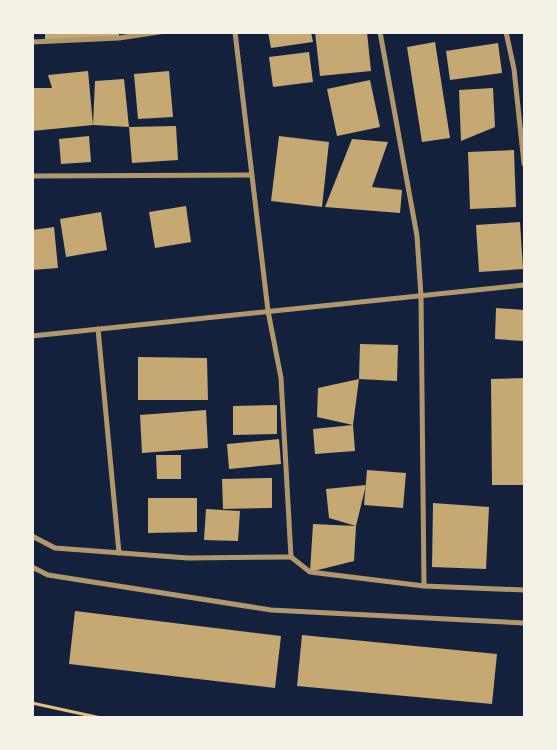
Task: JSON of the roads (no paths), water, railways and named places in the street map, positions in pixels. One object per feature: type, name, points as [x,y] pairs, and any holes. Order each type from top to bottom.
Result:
[{"type":"street","points":[[32,42],[119,38],[159,32]]},
{"type":"street","points":[[235,32],[268,312],[282,378],[291,557]]},
{"type":"street","points":[[380,32],[417,236],[421,296],[424,586]]},
{"type":"street","points":[[506,32],[514,69],[524,164]]},
{"type":"street","points":[[32,176],[252,175]]},
{"type":"street","points":[[32,336],[524,285]]},
{"type":"street","points":[[98,329],[119,553]]},
{"type":"street","points":[[32,536],[56,548],[188,558],[291,557],[310,572],[424,586],[524,590]]},
{"type":"street","points":[[32,568],[48,575],[271,610],[524,623]]}]
